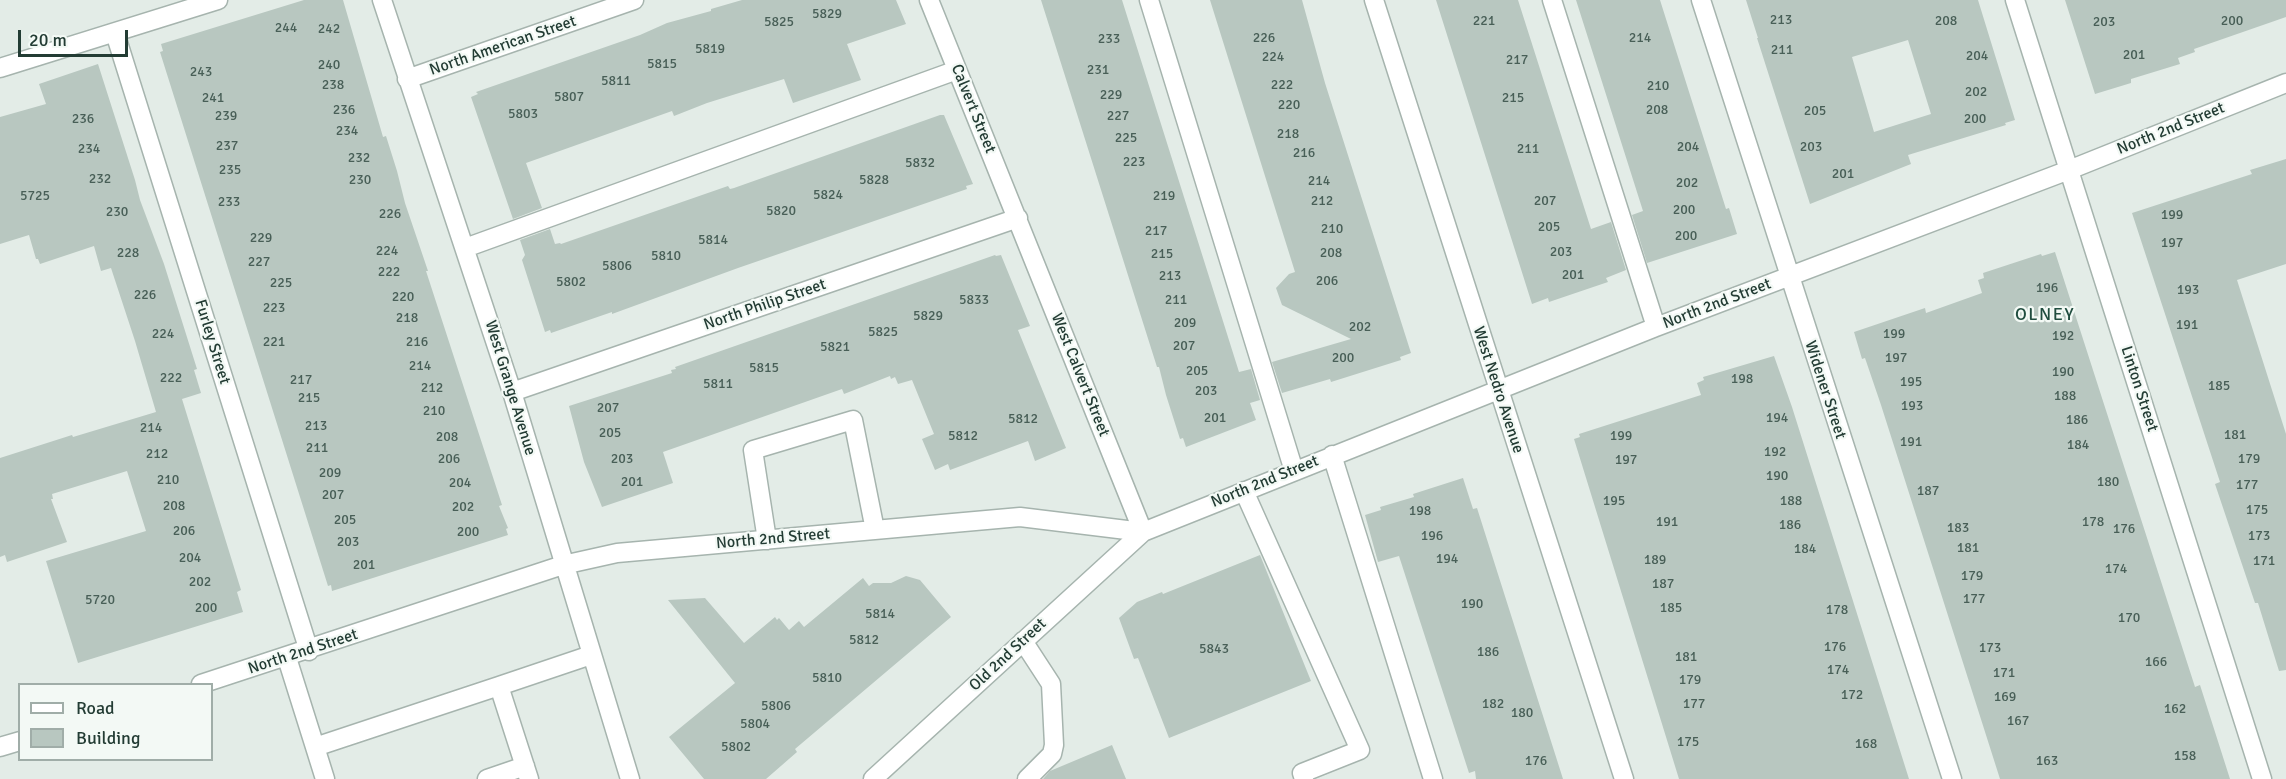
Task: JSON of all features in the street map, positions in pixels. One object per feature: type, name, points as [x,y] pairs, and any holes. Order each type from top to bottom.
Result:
[{"type":"street","points":[[0,68],[218,0]]},
{"type":"street","name":"West Grange Avenue","points":[[382,0],[512,392],[563,566],[630,779]]},
{"type":"street","name":"North American Street","points":[[407,79],[634,0]]},
{"type":"street","name":"Calvert Street","points":[[929,0],[1018,218]]},
{"type":"street","points":[[1149,0],[1294,471]]},
{"type":"street","name":"West Nedro Avenue","points":[[1374,0],[1624,779]]},
{"type":"street","points":[[1552,0],[1656,327]]},
{"type":"street","name":"Widener Street","points":[[1701,0],[1788,276],[1952,779]]},
{"type":"street","name":"Linton Street","points":[[2015,0],[2262,779]]},
{"type":"street","name":"Furley Street","points":[[115,33],[309,651]]},
{"type":"street","points":[[465,248],[957,70]]},
{"type":"street","name":"North 2nd Street","points":[[204,683],[309,651],[563,566],[617,553],[1020,517],[1143,532],[1656,327],[2069,170],[2286,83]]},
{"type":"street","name":"North Philip Street","points":[[512,392],[1018,218]]},
{"type":"street","name":"West Calvert Street","points":[[1018,218],[1143,532]]},
{"type":"street","points":[[767,540],[753,450],[853,420],[875,530]]},
{"type":"street","points":[[1332,455],[1433,779]]},
{"type":"street","points":[[1244,491],[1360,750],[1302,774],[1304,779]]},
{"type":"street","name":"Old 2nd Street","points":[[873,779],[1143,532]]},
{"type":"street","points":[[1023,641],[1051,684],[1054,746],[1052,754],[1027,779]]},
{"type":"street","points":[[315,747],[591,655]]},
{"type":"street","points":[[287,658],[325,779]]},
{"type":"street","points":[[487,779],[527,773],[499,686]]},
{"type":"street","points":[[0,747],[18,742]]},
{"type":"building","points":[[304,0],[343,0],[383,137],[386,136],[428,271],[426,271],[502,505],[499,506],[508,528],[506,529],[508,535],[332,591],[331,585],[328,586],[160,52],[163,51],[161,44]]},
{"type":"building","points":[[742,0],[896,0],[906,24],[847,44],[861,80],[793,103],[784,79],[707,103],[674,116],[672,111],[526,163],[542,208],[513,219],[471,97],[478,94],[476,92],[640,35],[667,23]]},
{"type":"building","points":[[1041,0],[1122,0],[1239,372],[1251,369],[1260,400],[1250,403],[1256,420],[1186,447],[1183,438],[1180,439]]},
{"type":"building","points":[[1210,0],[1302,0],[1325,83],[1411,353],[1400,357],[1401,360],[1331,382],[1330,379],[1282,393],[1272,362],[1351,339],[1282,305],[1276,288],[1289,274],[1295,272]]},
{"type":"building","points":[[1436,0],[1518,0],[1591,229],[1611,222],[1626,270],[1606,278],[1608,282],[1549,302],[1548,298],[1532,304]]},
{"type":"building","points":[[1576,0],[1660,0],[1726,209],[1729,208],[1737,234],[1647,263],[1632,215],[1643,211]]},
{"type":"building","points":[[1746,0],[1978,0],[2015,120],[2005,123],[2006,125],[1908,155],[1911,164],[1810,204]],"holes":[[[1908,40],[1931,114],[1874,132],[1852,57]]]},
{"type":"building","points":[[2065,0],[2286,0],[2286,17],[2194,49],[2195,52],[2178,58],[2180,64],[2131,79],[2131,83],[2095,94]]},
{"type":"building","points":[[98,64],[140,200],[164,264],[197,369],[194,370],[201,393],[182,399],[241,590],[237,592],[243,612],[78,663],[46,561],[146,531],[127,471],[52,494],[53,499],[51,499],[67,542],[7,562],[5,555],[0,557],[0,458],[156,412],[111,268],[101,271],[94,246],[40,264],[36,259],[29,235],[0,244],[0,117],[46,104],[39,84]]},
{"type":"building","points":[[944,115],[973,184],[966,186],[967,189],[612,314],[612,312],[551,333],[550,330],[545,332],[522,260],[525,255],[520,240],[550,229],[555,244],[561,244],[728,186],[730,189],[734,188]]},
{"type":"building","points":[[2286,159],[2286,264],[2237,280],[2286,434],[2286,670],[2279,671],[2258,603],[2255,603],[2215,484],[2220,482],[2132,213],[2252,174],[2250,170]]},
{"type":"building","points":[[2055,252],[2195,687],[2200,685],[2230,779],[2000,779],[1881,405],[1865,358],[1862,359],[1854,332],[1925,308],[1926,313],[1982,293],[1978,280],[1984,278],[1983,273],[2041,254],[2042,256]]},
{"type":"building","points":[[995,255],[1001,255],[1030,326],[1018,330],[1066,448],[1035,461],[1028,441],[950,470],[948,464],[935,470],[922,439],[934,434],[912,380],[898,384],[895,377],[891,379],[890,376],[844,394],[842,389],[663,452],[673,483],[602,507],[584,462],[569,406],[672,373],[671,370],[676,369],[675,367]]},
{"type":"building","points":[[1774,356],[1909,779],[1679,779],[1574,439],[1580,437],[1579,434],[1701,395],[1697,383],[1704,380],[1703,377]]},
{"type":"building","points":[[1463,478],[1473,509],[1477,508],[1563,779],[1476,779],[1475,771],[1469,773],[1399,556],[1378,562],[1365,515],[1381,510],[1380,507],[1414,497],[1413,494]]},
{"type":"building","points":[[1260,555],[1311,681],[1169,738],[1138,658],[1134,659],[1119,618],[1137,602],[1162,592],[1163,594]]},
{"type":"building","points":[[906,576],[920,580],[951,617],[795,749],[797,752],[766,779],[704,779],[669,737],[735,683],[668,600],[705,598],[744,643],[775,617],[777,620],[779,618],[789,630],[799,621],[804,627],[863,578],[869,586],[873,583],[891,583]]},
{"type":"building","points":[[1112,745],[1126,779],[1043,779],[1050,771]]},
{"type":"district","name":"OLNEY","points":[[2045,315]]}]
